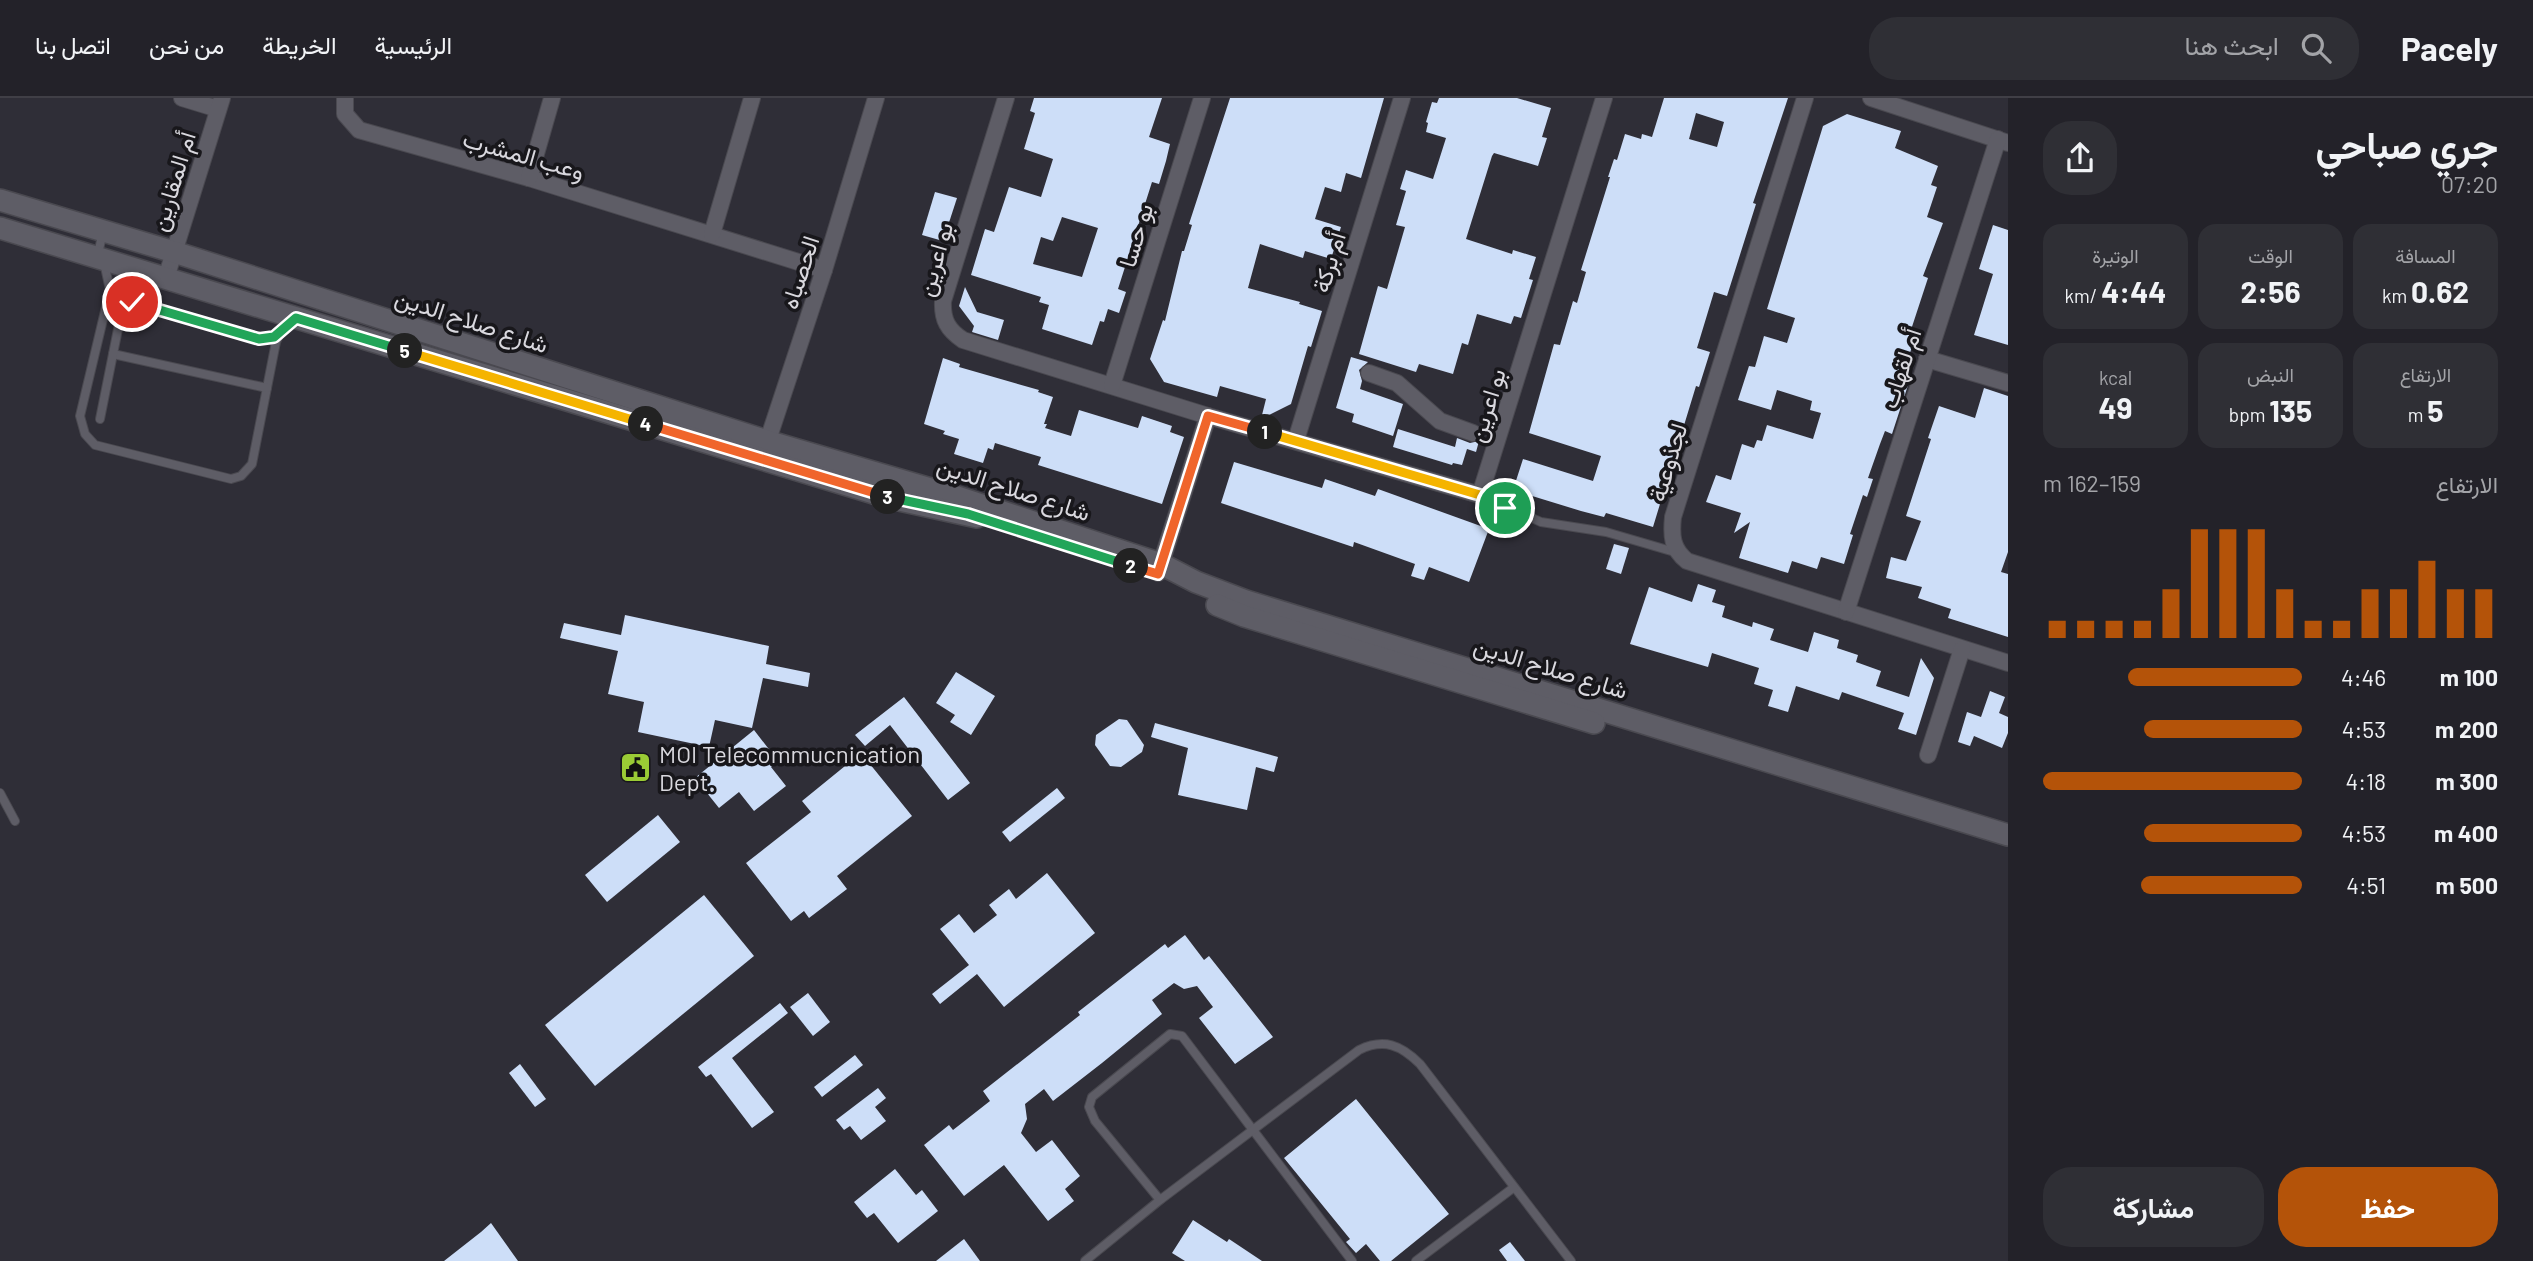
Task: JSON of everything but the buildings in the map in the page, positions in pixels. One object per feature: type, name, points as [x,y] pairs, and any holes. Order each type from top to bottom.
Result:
[{"type":"street","points":[[182,98],[220,104]]},
{"type":"street","name":"وعب المشرب","points":[[345,98],[345,114],[359,130],[528,178],[824,270]]},
{"type":"street","points":[[528,178],[552,98]]},
{"type":"street","points":[[712,234],[752,98]]},
{"type":"street","name":"الحصباه","points":[[765,450],[824,270],[876,98]]},
{"type":"street","name":"بو اعرين","points":[[1006,98],[943,301],[946,324],[953,333],[963,340],[1208,416],[1480,495],[1604,98]]},
{"type":"street","name":"بو حسا","points":[[1112,385],[1202,98]]},
{"type":"street","name":"أم بركة","points":[[1296,440],[1402,98]]},
{"type":"street","name":"لجذوعية","points":[[1678,553],[1671,534],[1673,517],[1805,98]]},
{"type":"street","points":[[1871,98],[2003,141]]},
{"type":"street","name":"أم المقارين","points":[[166,278],[220,104]]},
{"type":"street","name":"أم لقهاب","points":[[1846,612],[1927,359],[2003,141]]},
{"type":"street","name":"شارع صلاح الدين","points":[[0,200],[304,294],[765,450]]},
{"type":"street","name":"شارع صلاح الدين","points":[[0,228],[296,318],[765,450],[948,494],[1246,601],[2008,835]]},
{"type":"street","points":[[296,318],[304,294]]},
{"type":"street","points":[[1927,359],[2008,383]]},
{"type":"street","points":[[1369,373],[1397,383],[1440,421],[1498,442]]},
{"type":"street","points":[[1159,569],[1208,416]]},
{"type":"street","points":[[1678,553],[1687,561],[2008,663]]},
{"type":"street","name":"شارع صلاح الدين","points":[[1159,569],[1201,599],[1244,616],[1911,820],[2008,847]]},
{"type":"street","points":[[1928,755],[1962,649]]},
{"type":"lane","points":[[103,231],[97,258],[105,267],[109,294],[80,416],[85,435],[95,445],[231,479],[246,473],[252,464],[280,333]]},
{"type":"lane","points":[[109,294],[144,307],[259,339],[274,337],[296,318]]},
{"type":"lane","points":[[100,419],[120,319],[109,294]]},
{"type":"lane","points":[[113,354],[267,388]]},
{"type":"lane","points":[[1480,495],[1541,522],[1606,532],[1678,553]]},
{"type":"lane","points":[[0,793],[15,821]]},
{"type":"lane","points":[[1160,1200],[1095,1121],[1089,1107],[1092,1097],[1170,1034],[1182,1036],[1352,1261]]},
{"type":"lane","points":[[1085,1261],[1252,1129],[1359,1050],[1371,1044],[1396,1044],[1420,1064],[1571,1261]]},
{"type":"lane","points":[[1416,1261],[1513,1188]]},
{"type":"place","name":"MOI Telecommucnication Dept.","points":[[636,767]]},
{"type":"route","points":[[132,302],[259,339],[274,337],[296,318],[890,498],[968,514],[1158,574],[1208,416],[1480,495],[1505,508]]}]
